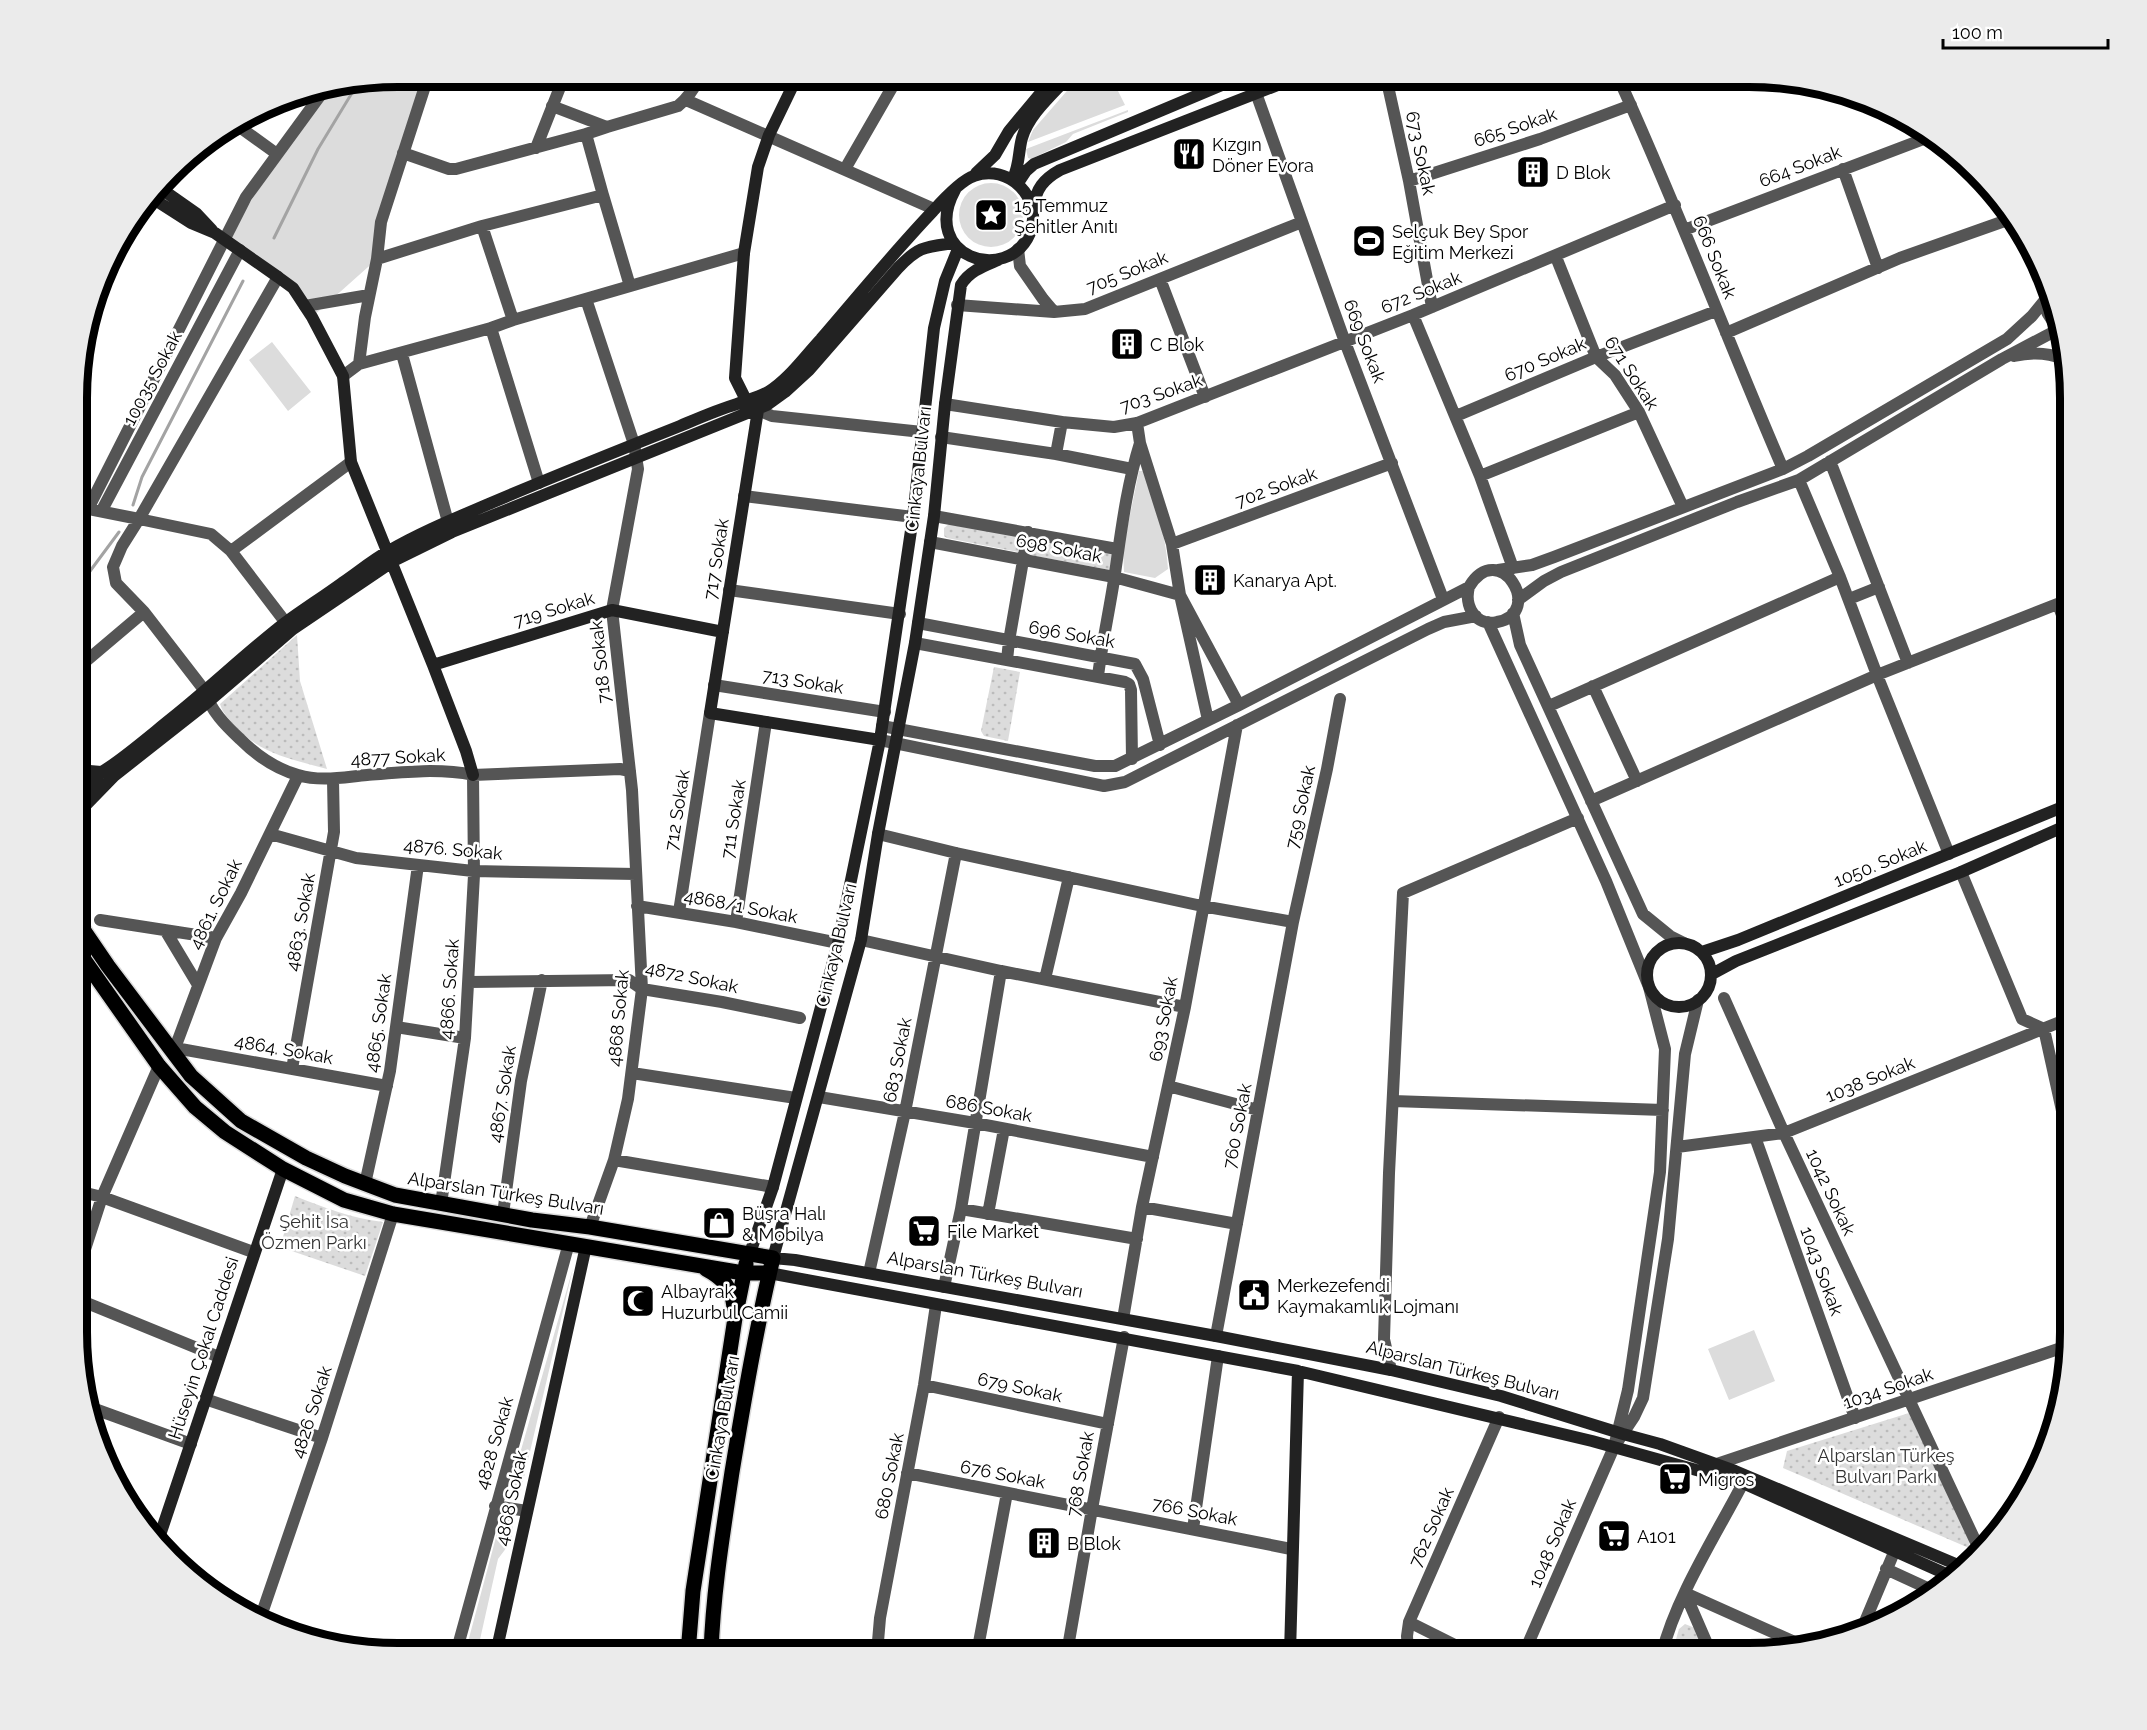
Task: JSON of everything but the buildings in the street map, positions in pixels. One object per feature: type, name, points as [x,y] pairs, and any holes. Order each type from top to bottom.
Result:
[{"type":"main road","points":[[746,400],[735,378],[744,253],[758,167],[769,135],[791,87]]},
{"type":"main road","points":[[207,697],[285,623],[448,522],[634,444],[768,392],[786,377],[934,209],[995,155],[1009,131],[1046,87]]},
{"type":"main road","points":[[1015,181],[1020,148],[1027,126],[1060,87]]},
{"type":"main road","points":[[1015,181],[1035,164],[1217,87]]},
{"type":"main road","points":[[955,190],[948,203],[945,218],[949,235],[956,246],[973,258],[998,260],[1018,249],[1030,232],[1035,198],[1049,176],[1272,87]]},
{"type":"main road","points":[[971,176],[988,172],[1005,175],[1015,181],[1029,198],[1033,215]]},
{"type":"main road","points":[[165,192],[197,214],[220,236],[293,288],[343,376],[351,462],[433,665],[473,775]]},
{"type":"main road","points":[[157,201],[191,223],[220,236]]},
{"type":"main road","points":[[87,791],[389,557],[758,410],[785,392],[808,370],[913,252],[925,247],[956,246]]},
{"type":"main road","name":"Cinkaya Bulvarı","points":[[689,1643],[693,1591],[743,1273],[773,1187],[838,943],[880,741],[913,517],[934,328],[956,246]]},
{"type":"main road","name":"Cinkaya Bulvarı","points":[[711,1643],[712,1609],[726,1512],[762,1300],[861,940],[878,834],[915,643],[934,516],[957,305],[966,277],[980,267],[998,260]]},
{"type":"main road","name":"717 Sokak","points":[[710,713],[758,410]]},
{"type":"main road","name":"719 Sokak","points":[[433,665],[612,610],[723,632]]},
{"type":"main road","points":[[710,713],[880,741]]},
{"type":"main road","points":[[87,772],[110,774]]},
{"type":"main road","points":[[87,783],[110,774]]},
{"type":"main road","points":[[87,802],[110,774]]},
{"type":"main road","name":"1050. Sokak","points":[[1702,952],[1749,936],[2060,808]]},
{"type":"main road","name":"1050. Sokak","points":[[1712,974],[1736,961],[1960,872],[2060,828]]},
{"type":"main road","name":"Alparslan Türkeş Bulvarı","points":[[87,934],[191,1076],[241,1121],[306,1158],[395,1195],[532,1220],[590,1227],[869,1273],[1124,1319],[1391,1370],[1502,1396],[1660,1444],[1717,1464],[1956,1564]]},
{"type":"main road","points":[[1673,943],[1695,946],[1702,952],[1709,963],[1712,974],[1710,985],[1704,995],[1686,1006],[1676,1007],[1666,1005],[1658,999],[1649,987],[1647,972],[1649,962],[1655,953],[1673,943]]},
{"type":"main road","name":"Alparslan Türkeş Bulvarı","points":[[87,964],[159,1066],[195,1107],[225,1132],[283,1169],[344,1200],[393,1214],[743,1273],[769,1274],[1125,1337],[1298,1371],[1499,1417],[1743,1483],[1945,1573]]},
{"type":"main road","name":"Hüseyin Çokal Caddesi","points":[[160,1532],[283,1169]]},
{"type":"main road","name":"4868 Sokak","points":[[498,1643],[586,1246]]},
{"type":"main road","points":[[700,1266],[721,1278],[730,1290],[735,1318]]},
{"type":"main road","points":[[1290,1643],[1291,1549],[1298,1371]]},
{"type":"street","points":[[359,364],[381,222],[424,87]]},
{"type":"street","points":[[536,148],[560,87]]},
{"type":"street","points":[[403,153],[456,170],[678,106],[686,100],[694,87]]},
{"type":"street","points":[[845,169],[892,87]]},
{"type":"street","name":"673 Sokak","points":[[1388,87],[1409,181],[1432,308]]},
{"type":"street","name":"666 Sokak","points":[[1623,87],[1675,206],[1725,333],[1783,469]]},
{"type":"street","name":"669 Sokak","points":[[1256,93],[1345,342],[1443,600]]},
{"type":"street","name":"10035 Sokak","points":[[87,502],[220,236],[317,98]]},
{"type":"street","points":[[686,100],[934,209]]},
{"type":"street","name":"665 Sokak","points":[[1409,181],[1540,139],[1631,105]]},
{"type":"street","points":[[552,106],[607,127]]},
{"type":"street","points":[[243,129],[277,154]]},
{"type":"street","points":[[586,134],[630,286]]},
{"type":"street","name":"664 Sokak","points":[[1684,230],[1923,139]]},
{"type":"street","points":[[1843,169],[1878,267]]},
{"type":"street","points":[[377,259],[482,226],[603,195]]},
{"type":"street","name":"672 Sokak","points":[[1345,342],[1556,257],[1675,206]]},
{"type":"street","points":[[1725,333],[1878,267],[2005,221]]},
{"type":"street","name":"705 Sokak","points":[[957,305],[1054,312],[1085,309],[1302,222]]},
{"type":"street","points":[[482,226],[513,320]]},
{"type":"street","points":[[1018,249],[1020,266],[1054,312]]},
{"type":"street","name":"10035 Sokak","points":[[87,508],[102,510],[240,250]]},
{"type":"street","points":[[343,376],[359,364],[402,354],[744,253]]},
{"type":"street","name":"671 Sokak","points":[[1556,257],[1596,357],[1615,375],[1639,412],[1683,507]]},
{"type":"street","name":"4877 Sokak","points":[[278,278],[122,546],[113,567],[116,583],[144,612],[230,730],[258,757],[298,776],[333,780],[367,775],[453,771],[473,775],[620,769],[630,771]]},
{"type":"street","points":[[1160,279],[1205,397]]},
{"type":"street","points":[[305,306],[369,295]]},
{"type":"street","name":"718 Sokak","points":[[586,299],[637,457],[638,469],[612,610],[630,771]]},
{"type":"street","points":[[882,726],[1095,766],[1115,766],[1443,600],[1469,586],[1479,574],[1532,565],[1783,469],[2007,339],[2032,316],[2044,300]]},
{"type":"street","name":"670 Sokak","points":[[1456,416],[1596,357],[1716,311]]},
{"type":"street","points":[[1413,315],[1480,476],[1513,568]]},
{"type":"street","points":[[491,328],[539,483]]},
{"type":"street","points":[[1518,600],[1561,572],[1737,502],[1799,480],[2002,359],[2053,332]]},
{"type":"street","name":"703 Sokak","points":[[945,404],[1062,422],[1114,427],[1137,423],[1345,342]]},
{"type":"street","points":[[2002,359],[2025,353],[2043,353],[2057,358]]},
{"type":"street","points":[[402,354],[448,522]]},
{"type":"street","points":[[746,400],[758,410],[772,416],[922,432]]},
{"type":"street","points":[[1480,476],[1639,412]]},
{"type":"street","points":[[1056,454],[1062,422]]},
{"type":"street","points":[[1137,423],[1140,443],[1172,544],[1180,595],[1208,720]]},
{"type":"street","points":[[941,437],[1056,454],[1132,470]]},
{"type":"street","points":[[1098,676],[1117,549],[1132,470],[1140,443]]},
{"type":"street","points":[[1830,461],[1908,663]]},
{"type":"street","points":[[231,551],[351,462]]},
{"type":"street","name":"702 Sokak","points":[[1172,544],[1392,464]]},
{"type":"street","points":[[1799,480],[1849,599],[1949,854]]},
{"type":"street","points":[[744,496],[913,517]]},
{"type":"street","points":[[102,510],[211,534],[231,551],[285,623]]},
{"type":"street","name":"698 Sokak","points":[[934,516],[1117,549]]},
{"type":"street","points":[[1007,660],[1028,532]]},
{"type":"street","name":"698 Sokak","points":[[930,542],[1114,577],[1180,595]]},
{"type":"street","points":[[1488,571],[1505,574],[1517,587],[1518,600],[1513,613],[1520,645],[1644,914],[1670,936],[1684,943]]},
{"type":"street","points":[[1549,706],[1840,577]]},
{"type":"street","points":[[1469,586],[1467,603],[1476,616],[1488,622],[1499,622],[1513,613]]},
{"type":"street","points":[[1849,599],[1879,587]]},
{"type":"street","points":[[729,590],[900,614]]},
{"type":"street","points":[[1180,595],[1239,705]]},
{"type":"street","points":[[1591,801],[1877,675],[2058,604],[2060,610]]},
{"type":"street","points":[[87,660],[144,612]]},
{"type":"street","points":[[880,741],[1104,786],[1114,786],[1428,629],[1444,622],[1476,616]]},
{"type":"street","points":[[1488,622],[1578,818],[1649,987],[1665,1049],[1660,1172],[1620,1433]]},
{"type":"street","name":"696 Sokak","points":[[918,623],[1135,664],[1143,679],[1160,745]]},
{"type":"street","name":"696 Sokak","points":[[915,643],[1119,680],[1129,684],[1132,759]]},
{"type":"street","name":"713 Sokak","points":[[714,685],[885,712]]},
{"type":"street","points":[[1593,686],[1637,781]]},
{"type":"street","name":"759 Sokak","points":[[1293,922],[1340,699]]},
{"type":"street","name":"712 Sokak","points":[[679,912],[710,713]]},
{"type":"street","name":"711 Sokak","points":[[736,922],[766,722]]},
{"type":"street","name":"693 Sokak","points":[[1124,1319],[1143,1207],[1185,1007],[1237,726]]},
{"type":"street","name":"4868 Sokak","points":[[590,1227],[614,1160],[628,1099],[642,989],[630,771]]},
{"type":"street","name":"4866. Sokak","points":[[441,1203],[465,1038],[473,871],[473,775]]},
{"type":"street","name":"4861. Sokak","points":[[173,1049],[216,938],[298,776]]},
{"type":"street","name":"4863. Sokak","points":[[292,1069],[334,832],[333,780]]},
{"type":"street","points":[[1391,1370],[1384,1339],[1403,892],[1578,818]]},
{"type":"street","name":"4876. Sokak","points":[[270,834],[356,858],[418,865],[473,871],[636,874]]},
{"type":"street","points":[[878,834],[1202,906],[1293,922]]},
{"type":"street","name":"683 Sokak","points":[[869,1273],[956,853]]},
{"type":"street","name":"4865. Sokak","points":[[366,1184],[387,1086],[418,865]]},
{"type":"street","points":[[1960,872],[2022,1019],[2044,1029],[2060,1102]]},
{"type":"street","points":[[1045,980],[1069,877]]},
{"type":"street","name":"4868/1 Sokak","points":[[637,906],[736,922],[838,943]]},
{"type":"street","points":[[100,920],[216,938]]},
{"type":"street","name":"760 Sokak","points":[[1216,1336],[1293,922]]},
{"type":"street","points":[[165,930],[198,985]]},
{"type":"street","points":[[861,940],[1001,972],[1185,1007]]},
{"type":"street","points":[[944,1287],[961,1209],[1001,972]]},
{"type":"street","name":"4867. Sokak","points":[[502,1214],[521,1082],[542,980]]},
{"type":"street","name":"4872 Sokak","points":[[469,982],[628,980],[642,989],[800,1018]]},
{"type":"street","name":"1042 Sokak","points":[[1724,999],[1784,1133],[1977,1544]]},
{"type":"street","name":"1048 Sokak","points":[[1528,1643],[1620,1433],[1634,1417],[1643,1398],[1668,1239],[1685,1054],[1698,1000]]},
{"type":"street","name":"1038 Sokak","points":[[1677,1147],[1784,1133],[2060,1022]]},
{"type":"street","points":[[396,1028],[465,1038]]},
{"type":"street","name":"4864. Sokak","points":[[173,1049],[387,1086]]},
{"type":"street","points":[[87,1243],[102,1197],[159,1066]]},
{"type":"street","points":[[632,1073],[796,1098]]},
{"type":"street","points":[[1168,1086],[1258,1110]]},
{"type":"street","name":"686 Sokak","points":[[819,1097],[975,1123],[1153,1157]]},
{"type":"street","points":[[1393,1101],[1663,1110]]},
{"type":"street","points":[[988,1214],[1004,1129]]},
{"type":"street","name":"1043 Sokak","points":[[1755,1137],[1855,1418]]},
{"type":"street","points":[[614,1160],[773,1187]]},
{"type":"street","points":[[87,1193],[253,1252]]},
{"type":"street","points":[[1143,1207],[1237,1224]]},
{"type":"street","points":[[961,1209],[1137,1239]]},
{"type":"street","name":"4826 Sokak","points":[[263,1612],[322,1438],[393,1214]]},
{"type":"street","name":"4828 Sokak","points":[[459,1643],[569,1243]]},
{"type":"street","points":[[87,1303],[219,1357]]},
{"type":"street","name":"680 Sokak","points":[[878,1643],[880,1618],[924,1385],[936,1305]]},
{"type":"street","name":"768 Sokak","points":[[1069,1643],[1125,1337]]},
{"type":"street","name":"1034 Sokak","points":[[1717,1464],[2059,1349]]},
{"type":"street","points":[[1193,1529],[1218,1356]]},
{"type":"street","name":"679 Sokak","points":[[924,1385],[1108,1424]]},
{"type":"street","points":[[206,1399],[322,1438]]},
{"type":"street","points":[[97,1410],[191,1444]]},
{"type":"street","name":"762 Sokak","points":[[1407,1643],[1409,1622],[1499,1417]]},
{"type":"street","name":"676 Sokak","points":[[908,1473],[1092,1509]]},
{"type":"street","points":[[1664,1643],[1685,1593],[1743,1483]]},
{"type":"street","points":[[979,1643],[1007,1493]]},
{"type":"street","points":[[495,1506],[527,1511]]},
{"type":"street","name":"766 Sokak","points":[[1092,1509],[1291,1549]]},
{"type":"street","points":[[1864,1620],[1895,1550]]},
{"type":"street","points":[[1886,1569],[1926,1588]]},
{"type":"street","points":[[1685,1593],[1790,1640]]},
{"type":"street","points":[[1685,1593],[1707,1643]]},
{"type":"street","points":[[1409,1622],[1451,1643]]},
{"type":"green space","points":[[425,87],[377,259],[312,317],[293,288],[225,240],[319,98],[358,90]]},
{"type":"green space","points":[[1070,87],[1116,87],[1125,105],[1028,142],[1033,130]]},
{"type":"green space","points":[[1128,110],[1128,112],[1073,134],[1066,142],[1031,159],[1028,158],[1026,149]]},
{"type":"green space","points":[[991,183],[1009,189],[1017,197],[1023,215],[1017,233],[1009,241],[991,247],[973,241],[965,233],[959,215],[965,197],[973,189]]},
{"type":"green space","points":[[272,342],[311,392],[288,411],[249,360]]},
{"type":"green space","points":[[1139,471],[1145,471],[1160,519],[1167,556],[1168,569],[1155,578],[1124,572],[1123,549]]},
{"type":"green space","points":[[949,524],[1021,535],[1018,552],[947,538],[944,536],[944,528]]},
{"type":"green space","points":[[1034,537],[1113,551],[1110,570],[1030,555]]},
{"type":"green space","points":[[297,635],[300,681],[327,769],[278,755],[256,744],[236,727],[220,704]]},
{"type":"green space","points":[[994,667],[1020,672],[1008,741],[984,736],[981,731]]},
{"type":"green space","name":"Şehit İsa Özmen Parkı","points":[[295,1196],[349,1215],[383,1222],[365,1276],[280,1247]]},
{"type":"green space","points":[[573,1268],[521,1490],[515,1492],[511,1485]]},
{"type":"green space","points":[[1754,1330],[1775,1381],[1729,1400],[1708,1349]]},
{"type":"green space","name":"Alparslan Türkeş Bulvarı Parkı","points":[[1909,1413],[1970,1541],[1969,1548],[1783,1468],[1787,1451]]},
{"type":"green space","points":[[503,1520],[510,1520],[512,1535],[498,1559],[479,1643],[468,1643],[499,1526]]},
{"type":"green space","points":[[1685,1624],[1695,1628],[1702,1643],[1675,1643],[1679,1629]]},
{"type":"waterway","points":[[274,238],[318,149],[353,91]]},
{"type":"waterway","points":[[133,505],[142,477],[243,281]]},
{"type":"waterway","points":[[87,575],[119,532]]},
{"type":"place","name":"Kızgın Döner Evora","points":[[1189,154]]},
{"type":"place","name":"D Blok","points":[[1533,172]]},
{"type":"place","name":"15 Temmuz Şehitler Anıtı","points":[[991,215]]},
{"type":"place","name":"Selçuk Bey Spor Eğitim Merkezi","points":[[1369,241]]},
{"type":"place","name":"C Blok","points":[[1127,344]]},
{"type":"place","name":"Kanarya Apt.","points":[[1210,580]]},
{"type":"place","name":"Büşra Halı & Mobilya","points":[[719,1223]]},
{"type":"place","name":"File Market","points":[[924,1231]]},
{"type":"place","name":"Merkezefendi Kaymakamlık Lojmanı","points":[[1254,1295]]},
{"type":"place","name":"Albayrak Huzurbul Camii","points":[[638,1301]]},
{"type":"place","name":"Migros","points":[[1675,1479]]},
{"type":"place","name":"A101","points":[[1614,1536]]},
{"type":"place","name":"B Blok","points":[[1044,1543]]}]
